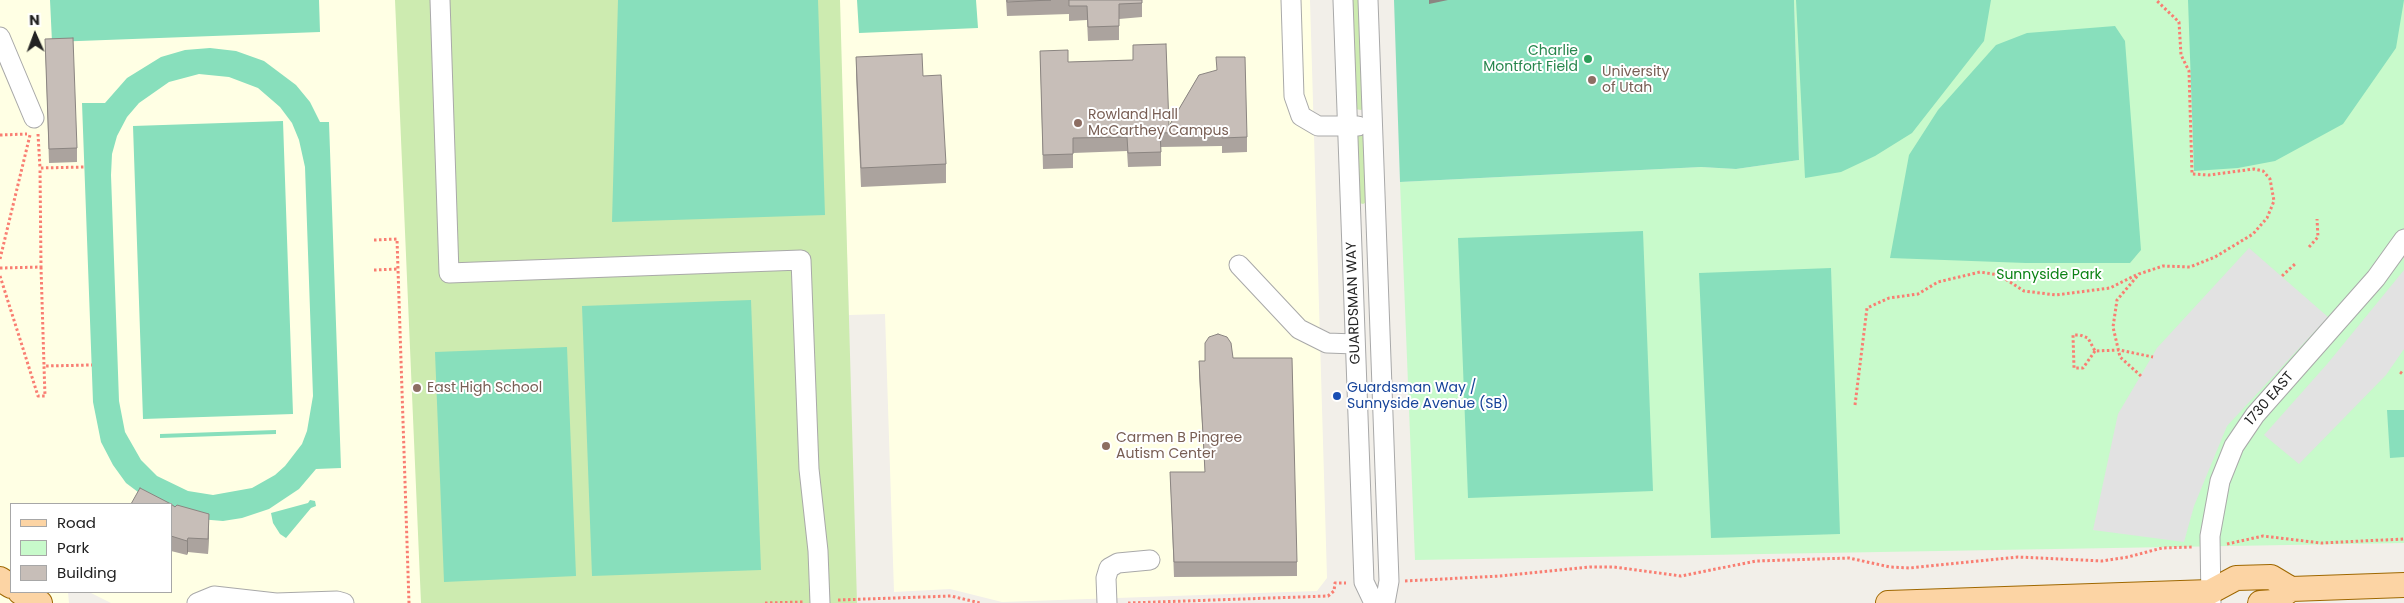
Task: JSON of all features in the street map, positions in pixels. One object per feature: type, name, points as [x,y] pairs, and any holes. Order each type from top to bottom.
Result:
[{"type":"main road","points":[[2210,598],[2236,578],[2271,577],[2291,588],[2404,585]]},
{"type":"main road","points":[[2260,603],[2274,602],[2291,588]]},
{"type":"main road","points":[[22,593],[40,603]]},
{"type":"main road","points":[[1888,603],[2210,598],[2232,603]]},
{"type":"street","points":[[440,0],[449,273],[801,260],[809,469],[818,551],[820,602]]},
{"type":"street","points":[[1292,0],[1294,96],[1300,116],[1318,126],[1347,127],[1372,125]]},
{"type":"street","name":"GUARDSMAN WAY","points":[[1343,0],[1364,582],[1374,603]]},
{"type":"street","name":"GUARDSMAN WAY","points":[[1368,0],[1389,582],[1385,603]]},
{"type":"street","points":[[0,37],[32,126]]},
{"type":"street","name":"1730 EAST","points":[[2210,598],[2210,536],[2220,481],[2234,446],[2255,415],[2376,278],[2404,238]]},
{"type":"street","points":[[1239,265],[1299,329],[1326,343],[1355,344]]},
{"type":"street","points":[[1107,603],[1106,578],[1108,568],[1118,563],[1150,560]]},
{"type":"street","points":[[197,603],[214,596],[276,602],[337,601],[344,603]]},
{"type":"path","points":[[1856,405],[1867,308],[1889,298],[1918,294],[1938,282],[1980,272],[1999,275],[2024,291],[2056,295],[2110,288],[2139,274],[2163,266],[2190,267],[2215,257],[2253,234],[2267,218],[2274,201],[2270,179],[2263,171],[2254,169],[2209,175],[2192,174],[2189,71],[2181,55],[2179,22],[2156,0]]},
{"type":"path","points":[[0,135],[32,126]]},
{"type":"path","points":[[0,276],[38,396],[45,396],[39,134],[32,126]]},
{"type":"path","points":[[0,259],[32,126]]},
{"type":"path","points":[[40,168],[85,167]]},
{"type":"path","points":[[2309,247],[2318,237],[2316,220]]},
{"type":"path","points":[[374,240],[397,239],[409,603]]},
{"type":"path","points":[[2282,276],[2295,264]]},
{"type":"path","points":[[0,268],[41,267]]},
{"type":"path","points":[[374,270],[398,269]]},
{"type":"path","points":[[2139,274],[2117,300],[2113,327],[2120,357],[2141,376]]},
{"type":"path","points":[[2080,334],[2088,338],[2094,351],[2083,368],[2074,368],[2073,335],[2080,334]]},
{"type":"path","points":[[2094,351],[2119,350],[2152,357]]},
{"type":"path","points":[[44,366],[92,364]]},
{"type":"path","points":[[2400,372],[2404,376]]},
{"type":"path","points":[[2224,545],[2264,536],[2321,543],[2404,539]]},
{"type":"path","points":[[1409,581],[1500,576],[1590,567],[1614,567],[1680,576],[1756,561],[1849,558],[1890,567],[1910,568],[2030,557],[2102,561],[2128,557],[2162,548],[2191,547]]},
{"type":"path","points":[[1128,603],[1328,596],[1334,591],[1335,583],[1346,583]]},
{"type":"path","points":[[765,603],[951,596],[980,603]]},
{"type":"shaded area","name":"East High School","points":[[0,0],[399,0],[849,603],[111,603],[91,593],[172,593],[172,503],[10,503],[10,593],[68,593],[69,603],[0,603]]},
{"type":"shaded area","points":[[839,0],[1310,0],[1327,578],[1317,591],[1002,602],[950,589],[894,592],[885,314],[849,315]]},
{"type":"shaded area","points":[[2249,248],[2328,317],[2227,426],[2194,506],[2184,542],[2093,530],[2118,414],[2157,348]]},
{"type":"shaded area","points":[[2404,270],[2404,349],[2386,375],[2299,464],[2264,435],[2328,363]]},
{"type":"green space","points":[[50,0],[319,0],[320,32],[52,42]]},
{"type":"green space","points":[[395,0],[840,0],[857,603],[421,603]]},
{"type":"green space","points":[[618,0],[818,0],[825,215],[612,222]]},
{"type":"green space","points":[[857,0],[976,0],[978,28],[859,33]]},
{"type":"green space","points":[[1349,0],[1363,0],[1365,107],[1361,110],[1355,109]]},
{"type":"green space","name":"University of Utah","points":[[1394,0],[1794,0],[1799,160],[1736,169],[1701,167],[1400,182]]},
{"type":"green space","name":"Sunnyside Park","points":[[1794,0],[2404,0],[2404,543],[1415,560],[1400,182],[1701,167],[1736,169],[1799,160]]},
{"type":"green space","points":[[1796,0],[1991,0],[1984,41],[1912,133],[1875,156],[1841,172],[1805,178]]},
{"type":"green space","points":[[2188,0],[2404,0],[2396,48],[2343,124],[2275,161],[2238,168],[2194,171]]},
{"type":"green space","points":[[2115,26],[2125,41],[2141,250],[2130,263],[2026,263],[1890,258],[1909,155],[1938,110],[1996,45],[2027,33]]},
{"type":"green space","points":[[210,48],[236,51],[264,61],[296,85],[310,102],[320,122],[329,122],[341,468],[316,469],[299,489],[269,509],[242,518],[223,521],[199,519],[172,512],[172,503],[153,503],[126,483],[113,465],[101,442],[93,402],[82,103],[105,103],[127,78],[161,57],[185,50]],"holes":[[[199,74],[229,77],[258,88],[280,107],[292,123],[299,140],[305,167],[313,396],[307,431],[302,444],[285,466],[275,475],[252,488],[213,495],[188,491],[157,476],[141,460],[125,432],[119,401],[111,175],[112,154],[117,136],[127,117],[139,103],[169,82]]]},
{"type":"green space","points":[[283,121],[293,414],[143,419],[133,126]]},
{"type":"green space","points":[[1364,133],[1367,202],[1363,204],[1359,203],[1356,134]]},
{"type":"green space","points":[[1643,231],[1653,491],[1468,498],[1458,238]]},
{"type":"green space","points":[[1831,268],[1840,534],[1711,538],[1699,273]]},
{"type":"green space","points":[[751,300],[761,570],[592,576],[582,306]]},
{"type":"green space","points":[[567,347],[576,576],[444,582],[435,352]]},
{"type":"green space","points":[[2387,410],[2404,410],[2404,457],[2390,458]]},
{"type":"green space","points":[[276,430],[276,434],[160,438],[160,434]]},
{"type":"green space","points":[[310,500],[315,501],[316,506],[311,508],[286,538],[280,534],[273,523],[271,513],[308,503]]},
{"type":"building","points":[[1007,0],[1051,0],[1007,2]]},
{"type":"building","points":[[1069,0],[1142,0],[1142,3],[1119,4],[1119,26],[1088,27],[1087,6],[1069,6]]},
{"type":"building","points":[[73,38],[77,148],[49,149],[45,39]]},
{"type":"building","points":[[1166,44],[1169,126],[1199,75],[1217,70],[1216,57],[1245,57],[1247,137],[1222,138],[1222,131],[1160,133],[1161,152],[1128,153],[1127,137],[1073,138],[1073,154],[1043,155],[1040,51],[1068,50],[1068,62],[1133,60],[1133,45]]},
{"type":"building","points":[[922,54],[923,76],[941,75],[946,164],[861,168],[856,57]]},
{"type":"building","points":[[1218,334],[1227,337],[1231,343],[1233,358],[1292,358],[1297,562],[1174,562],[1170,472],[1205,472],[1199,361],[1205,361],[1205,343],[1209,337]]},
{"type":"building","points":[[140,488],[169,503],[132,503]]},
{"type":"building","points":[[172,505],[209,514],[208,539],[188,538],[187,541],[172,536]]},
{"type":"place","name":"Charlie Montfort Field","points":[[1588,59]]},
{"type":"place","name":"University of Utah","points":[[1592,80]]},
{"type":"place","name":"Rowland Hall McCarthey Campus","points":[[1078,123]]},
{"type":"place","name":"East High School","points":[[417,388]]},
{"type":"place","name":"Guardsman Way / Sunnyside Avenue (SB)","points":[[1337,396]]},
{"type":"place","name":"Carmen B Pingree Autism Center","points":[[1106,446]]}]
